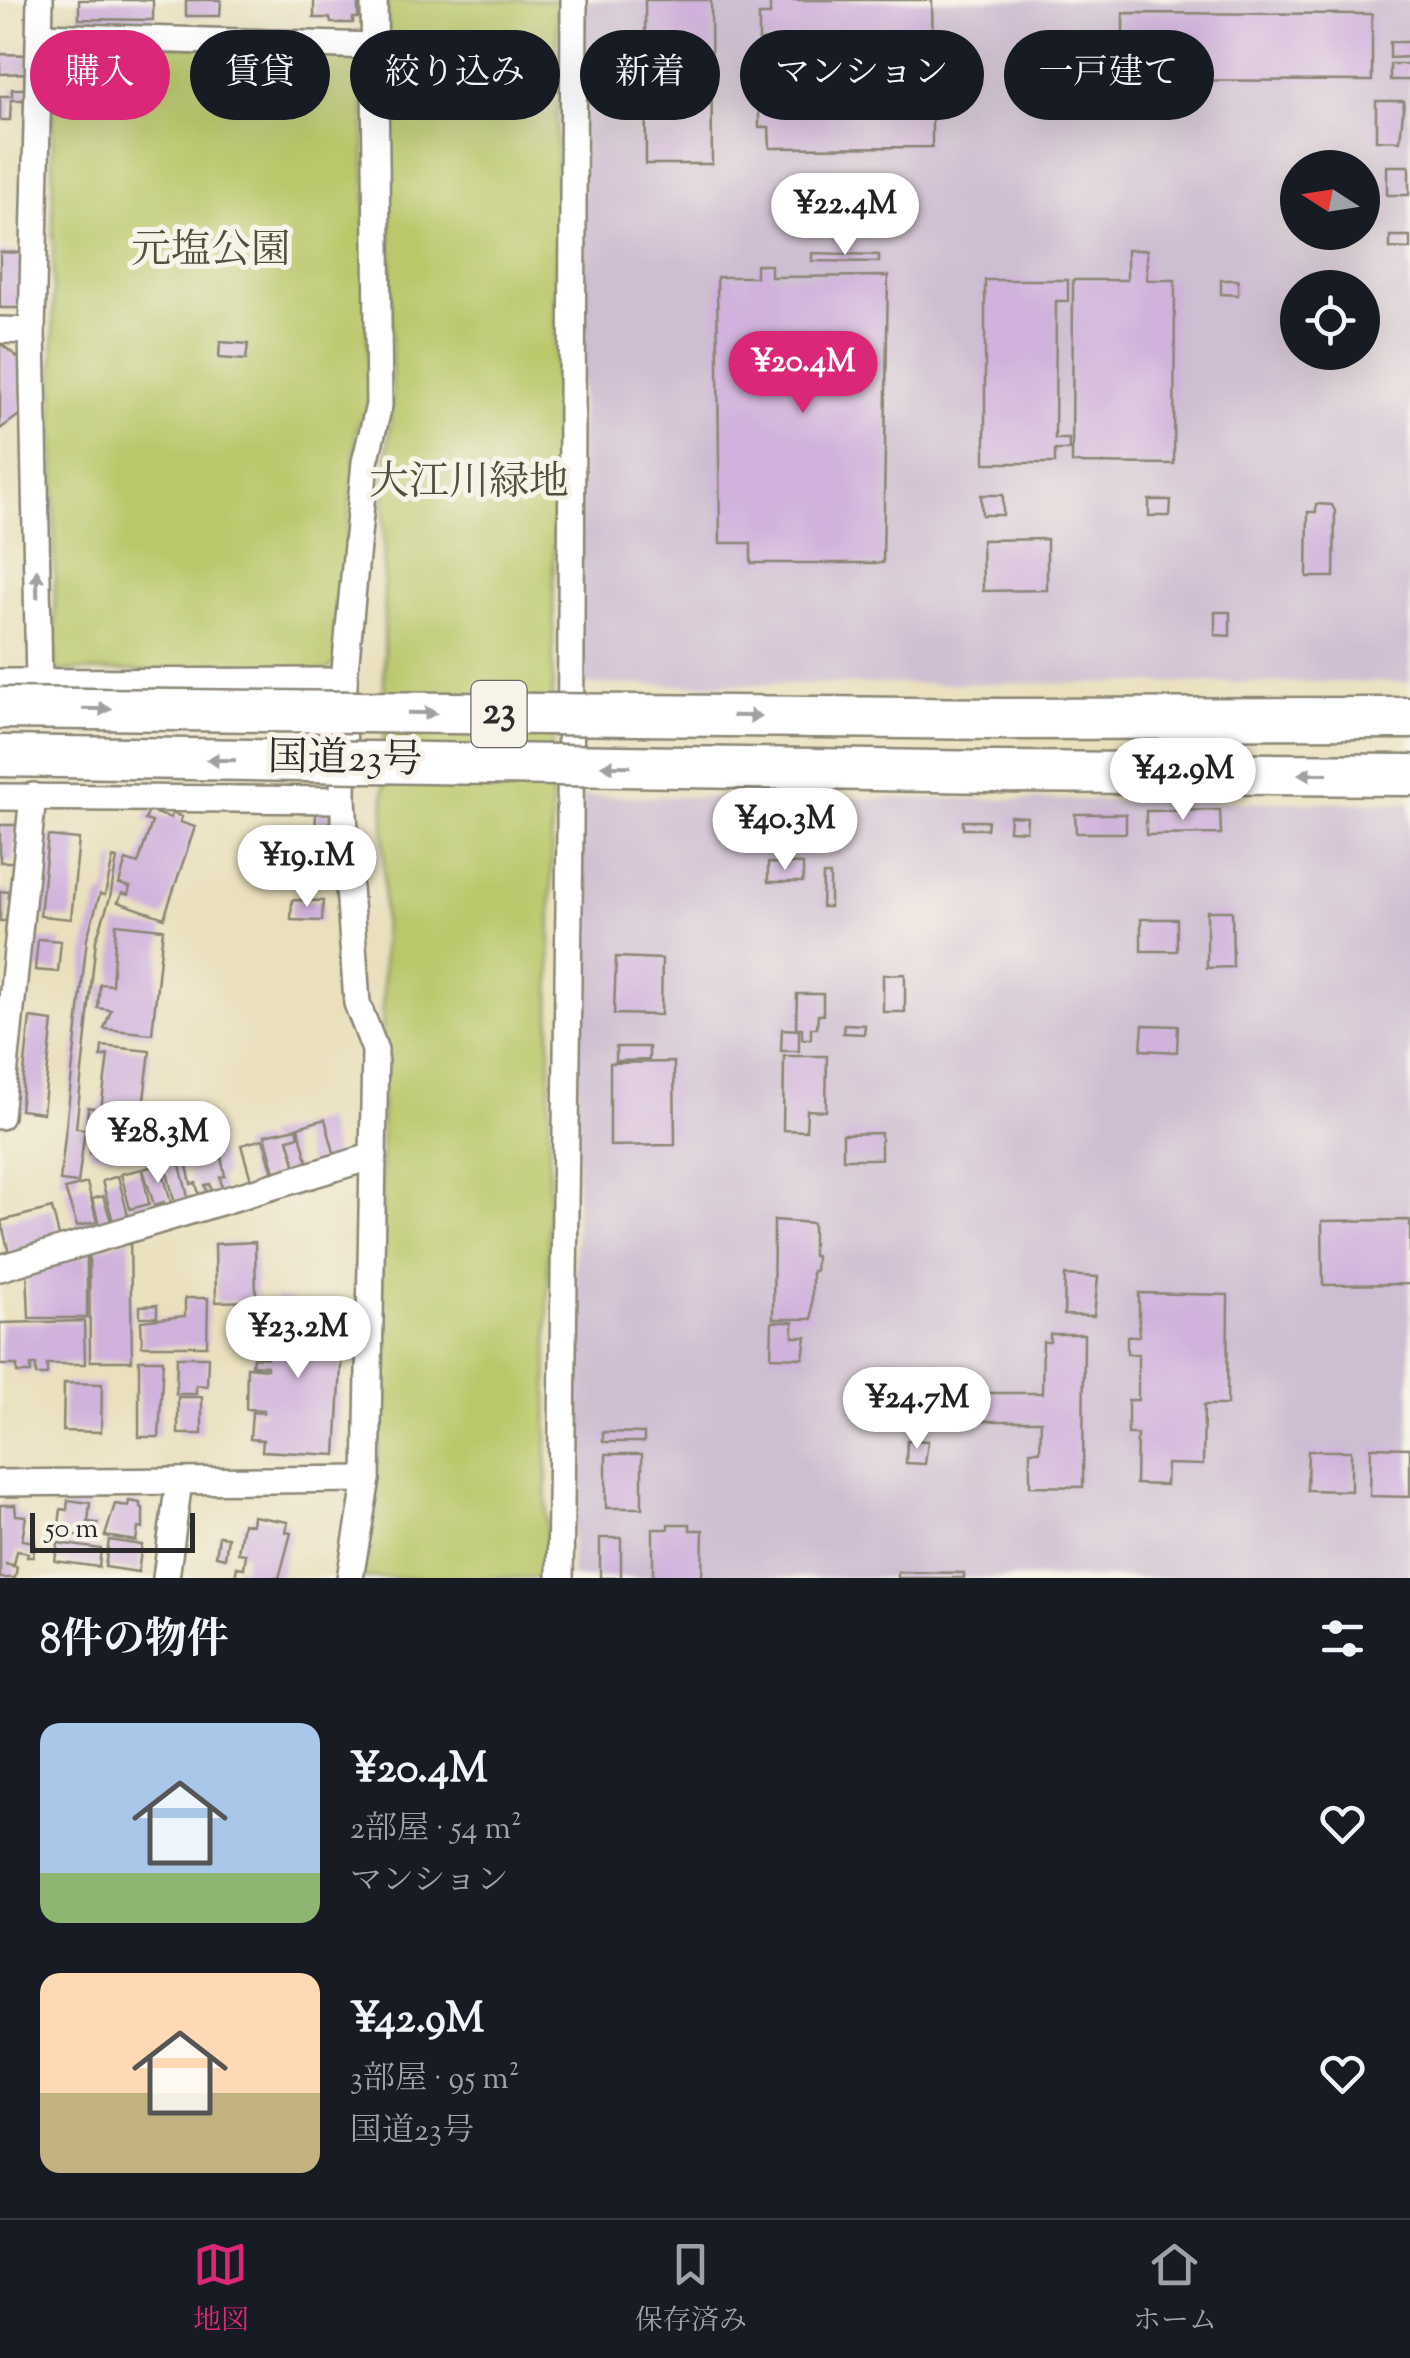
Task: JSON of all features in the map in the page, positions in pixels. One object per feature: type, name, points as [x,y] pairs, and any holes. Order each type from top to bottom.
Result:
[{"type":"highway","name":"国道23号","points":[[0,708],[998,719],[1410,718]]},
{"type":"highway","name":"国道23号","points":[[0,756],[993,772],[1410,774]]},
{"type":"street","points":[[40,0],[41,30]]},
{"type":"street","points":[[374,0],[374,30]]},
{"type":"street","points":[[560,1578],[570,832],[574,0]]},
{"type":"street","points":[[170,40],[350,45]]},
{"type":"street","points":[[38,120],[32,331],[39,682]]},
{"type":"street","points":[[350,1578],[367,1479],[375,1050],[357,1002],[343,800],[344,681],[365,462],[379,405],[375,120]]},
{"type":"street","points":[[0,330],[32,331]]},
{"type":"street","points":[[0,682],[344,681]]},
{"type":"street","points":[[0,1116],[12,883],[33,796]]},
{"type":"street","points":[[0,797],[343,800]]},
{"type":"street","points":[[0,1268],[374,1156]]},
{"type":"street","points":[[0,1484],[367,1479]]},
{"type":"street","points":[[166,1578],[179,1480]]},
{"type":"shaded area","points":[[583,0],[1410,0],[1410,682],[580,685],[582,120],[720,120],[720,30],[583,30]]},
{"type":"shaded area","points":[[581,796],[1410,803],[1410,1578],[572,1578]]},
{"type":"green space","name":"大江川緑地","points":[[387,0],[558,0],[558,30],[387,30]]},
{"type":"green space","name":"元塩公園","points":[[170,46],[190,47],[190,120],[330,120],[330,52],[343,52],[350,56],[350,120],[364,120],[369,406],[357,427],[336,660],[327,671],[55,671],[52,120],[170,120]]},
{"type":"green space","name":"大江川緑地","points":[[388,120],[557,120],[546,1578],[362,1578],[379,1448],[384,484],[392,403]]},
{"type":"building","points":[[79,0],[153,0],[153,20],[79,19]]},
{"type":"building","points":[[186,0],[221,0],[220,16],[186,16]]},
{"type":"building","points":[[314,0],[358,0],[358,18],[353,18],[353,23],[331,23],[330,18],[314,18]]},
{"type":"building","points":[[645,0],[711,0],[711,30],[645,30]]},
{"type":"building","points":[[770,0],[932,0],[932,30],[759,30],[759,15],[770,15]]},
{"type":"building","points":[[1123,13],[1372,14],[1372,81],[1214,80],[1214,30],[1123,30]]},
{"type":"building","points":[[1390,42],[1409,42],[1410,57],[1390,58]]},
{"type":"building","points":[[0,54],[30,55],[30,73],[0,74]]},
{"type":"building","points":[[1390,64],[1410,64],[1410,80],[1390,80]]},
{"type":"building","points":[[12,89],[30,89],[25,100],[11,100],[10,120],[0,120],[0,96],[12,96]]},
{"type":"building","points":[[1376,101],[1404,101],[1400,141],[1376,140]]},
{"type":"building","points":[[646,120],[712,120],[712,164],[646,164]]},
{"type":"building","points":[[759,120],[932,120],[932,147],[770,148],[769,127],[759,127]]},
{"type":"building","points":[[1387,166],[1409,166],[1409,195],[1387,195]]},
{"type":"building","points":[[1390,236],[1410,236],[1410,249],[1390,248]]},
{"type":"building","points":[[1127,250],[1147,250],[1147,280],[1175,280],[1174,464],[1072,463],[1073,280],[1127,280]]},
{"type":"building","points":[[0,252],[26,253],[25,308],[0,308]]},
{"type":"building","points":[[812,253],[879,255],[879,262],[812,261]]},
{"type":"building","points":[[756,265],[771,265],[771,277],[888,276],[883,563],[751,563],[751,543],[720,543],[717,277],[756,277]]},
{"type":"building","points":[[985,280],[1068,280],[1068,301],[1056,301],[1055,439],[1069,439],[1069,450],[1055,450],[1055,463],[985,463]]},
{"type":"building","points":[[1221,280],[1238,280],[1238,295],[1221,294]]},
{"type":"building","points":[[220,342],[248,344],[246,360],[219,358]]},
{"type":"building","points":[[0,343],[22,361],[25,404],[18,416],[0,429]]},
{"type":"building","points":[[981,495],[1003,495],[1003,515],[982,515]]},
{"type":"building","points":[[1149,500],[1171,500],[1170,516],[1149,516]]},
{"type":"building","points":[[1316,504],[1332,505],[1335,511],[1334,577],[1307,577],[1308,512],[1316,512]]},
{"type":"building","points":[[1047,539],[1047,590],[983,591],[982,540]]},
{"type":"building","points":[[1215,612],[1230,612],[1230,636],[1215,635]]},
{"type":"building","points":[[316,810],[330,811],[329,842],[315,842]]},
{"type":"building","points":[[1220,810],[1221,834],[1146,835],[1146,811]]},
{"type":"building","points":[[149,811],[171,818],[172,813],[182,817],[180,822],[195,827],[164,918],[118,902],[122,893],[128,895],[130,887],[119,884],[126,860],[138,864],[152,822],[145,820]]},
{"type":"building","points":[[1075,814],[1126,814],[1126,833],[1076,833]]},
{"type":"building","points":[[1010,816],[1027,817],[1026,831],[1009,830]]},
{"type":"building","points":[[963,821],[988,821],[987,829],[963,829]]},
{"type":"building","points":[[0,825],[17,825],[13,862],[0,862]]},
{"type":"building","points":[[48,836],[79,839],[71,919],[40,916]]},
{"type":"building","points":[[113,858],[117,859],[110,898],[96,940],[76,1128],[85,1129],[78,1183],[60,1181],[87,938],[100,894],[105,895]]},
{"type":"building","points":[[768,863],[803,864],[803,882],[768,882]]},
{"type":"building","points":[[823,875],[830,875],[830,907],[822,907]]},
{"type":"building","points":[[0,891],[10,892],[6,921],[0,921]]},
{"type":"building","points":[[292,900],[323,901],[322,921],[291,920]]},
{"type":"building","points":[[1207,911],[1232,911],[1233,967],[1207,968]]},
{"type":"building","points":[[1141,919],[1177,919],[1177,951],[1141,951]]},
{"type":"building","points":[[116,924],[163,929],[152,1034],[104,1029],[111,1010],[98,1008],[100,984],[112,985]]},
{"type":"building","points":[[38,939],[61,941],[58,972],[35,970]]},
{"type":"building","points":[[616,957],[662,959],[661,1015],[614,1014]]},
{"type":"building","points":[[905,974],[905,1012],[883,1012],[883,975]]},
{"type":"building","points":[[797,994],[823,994],[823,1015],[818,1015],[817,1028],[811,1028],[811,1039],[802,1039],[802,1028],[796,1028]]},
{"type":"building","points":[[30,1018],[53,1021],[43,1113],[20,1110]]},
{"type":"building","points":[[844,1024],[865,1025],[864,1034],[843,1033]]},
{"type":"building","points":[[1143,1025],[1178,1026],[1177,1052],[1141,1050]]},
{"type":"building","points":[[782,1029],[799,1030],[799,1051],[781,1051]]},
{"type":"building","points":[[102,1046],[150,1051],[137,1157],[90,1153],[90,1143],[97,1144],[98,1132],[86,1131],[88,1107],[101,1110],[108,1055],[101,1057]]},
{"type":"building","points":[[616,1047],[649,1047],[649,1060],[616,1061]]},
{"type":"building","points":[[784,1056],[827,1056],[826,1111],[807,1110],[806,1131],[783,1130]]},
{"type":"building","points":[[674,1062],[675,1145],[610,1146],[610,1063]]},
{"type":"building","points":[[325,1119],[336,1160],[309,1167],[298,1127]]},
{"type":"building","points":[[297,1128],[299,1136],[288,1139],[297,1171],[276,1176],[265,1135]]},
{"type":"building","points":[[881,1133],[881,1159],[843,1159],[843,1134]]},
{"type":"building","points":[[263,1139],[274,1177],[252,1183],[241,1145]]},
{"type":"building","points":[[220,1152],[225,1176],[220,1177],[223,1192],[212,1194],[210,1184],[205,1185],[208,1196],[200,1199],[196,1183],[191,1184],[186,1161],[201,1157],[203,1166],[204,1156]]},
{"type":"building","points":[[179,1161],[189,1201],[175,1204],[165,1164]]},
{"type":"building","points":[[161,1164],[172,1207],[166,1209],[164,1202],[154,1205],[143,1169]]},
{"type":"building","points":[[142,1169],[149,1204],[130,1209],[121,1174]]},
{"type":"building","points":[[118,1176],[128,1216],[113,1221],[102,1181]]},
{"type":"building","points":[[87,1183],[97,1222],[77,1226],[65,1189]]},
{"type":"building","points":[[103,1196],[111,1221],[100,1225],[92,1199]]},
{"type":"building","points":[[52,1208],[60,1240],[9,1253],[1,1221]]},
{"type":"building","points":[[774,1220],[813,1223],[816,1256],[812,1271],[812,1319],[773,1319]]},
{"type":"building","points":[[1410,1220],[1410,1284],[1323,1285],[1322,1221]]},
{"type":"building","points":[[130,1239],[132,1361],[90,1361],[89,1251]]},
{"type":"building","points":[[255,1242],[256,1301],[216,1302],[215,1244]]},
{"type":"building","points":[[87,1255],[87,1318],[29,1318],[27,1271]]},
{"type":"building","points":[[1065,1275],[1098,1277],[1094,1316],[1064,1315]]},
{"type":"building","points":[[1139,1293],[1228,1295],[1227,1405],[1204,1405],[1203,1465],[1167,1464],[1166,1485],[1136,1484],[1137,1434],[1128,1434],[1128,1400],[1138,1400],[1138,1354],[1127,1354],[1127,1336],[1139,1336]]},
{"type":"building","points":[[277,1297],[302,1303],[302,1310],[344,1312],[336,1455],[262,1451],[263,1440],[250,1439],[252,1412],[264,1410],[246,1409],[247,1367],[267,1369],[252,1365],[253,1357],[267,1358],[267,1354],[256,1353],[257,1337],[268,1337]]},
{"type":"building","points":[[185,1298],[208,1298],[207,1346],[142,1346],[141,1321],[185,1316]]},
{"type":"building","points":[[157,1305],[157,1317],[140,1317],[140,1306]]},
{"type":"building","points":[[84,1321],[85,1364],[47,1364],[47,1375],[36,1375],[36,1365],[31,1365],[31,1373],[17,1373],[17,1365],[0,1365],[0,1323]]},
{"type":"building","points":[[772,1322],[793,1322],[793,1337],[806,1337],[803,1358],[771,1357]]},
{"type":"building","points":[[1050,1334],[1084,1334],[1083,1487],[1030,1486],[1030,1451],[1040,1451],[1041,1421],[980,1421],[981,1393],[1042,1393],[1043,1342],[1050,1342]]},
{"type":"building","points":[[177,1357],[208,1357],[207,1386],[196,1385],[196,1394],[176,1394]]},
{"type":"building","points":[[139,1360],[163,1360],[159,1437],[139,1437]]},
{"type":"building","points":[[64,1383],[102,1384],[101,1432],[63,1431]]},
{"type":"building","points":[[178,1397],[202,1397],[202,1434],[178,1434]]},
{"type":"building","points":[[603,1432],[644,1433],[644,1442],[603,1442]]},
{"type":"building","points":[[907,1440],[928,1441],[925,1464],[906,1463]]},
{"type":"building","points":[[1371,1447],[1410,1448],[1410,1497],[1370,1496]]},
{"type":"building","points":[[1308,1451],[1351,1451],[1351,1491],[1307,1490]]},
{"type":"building","points":[[606,1454],[642,1454],[642,1508],[606,1508]]},
{"type":"building","points":[[68,1500],[90,1503],[88,1522],[98,1523],[96,1538],[58,1533],[61,1509],[67,1510]]},
{"type":"building","points":[[129,1501],[140,1503],[143,1508],[143,1529],[138,1528],[136,1541],[105,1536],[115,1504],[128,1506]]},
{"type":"building","points":[[0,1505],[15,1505],[16,1515],[26,1516],[22,1540],[35,1542],[33,1557],[17,1551],[14,1565],[5,1564],[17,1567],[15,1578],[0,1578]]},
{"type":"building","points":[[253,1516],[288,1522],[286,1532],[291,1533],[279,1578],[235,1578],[237,1567],[244,1568],[246,1554],[238,1553],[243,1523],[252,1525]]},
{"type":"building","points":[[668,1524],[690,1524],[690,1530],[703,1530],[702,1578],[653,1578],[653,1529],[668,1529]]},
{"type":"building","points":[[219,1536],[228,1537],[225,1558],[216,1556]]},
{"type":"building","points":[[600,1538],[621,1538],[621,1578],[600,1578]]},
{"type":"building","points":[[109,1540],[142,1545],[138,1572],[105,1567]]},
{"type":"building","points":[[58,1543],[101,1549],[99,1567],[55,1561]]},
{"type":"building","points":[[898,1572],[964,1573],[964,1578],[898,1578]]}]
